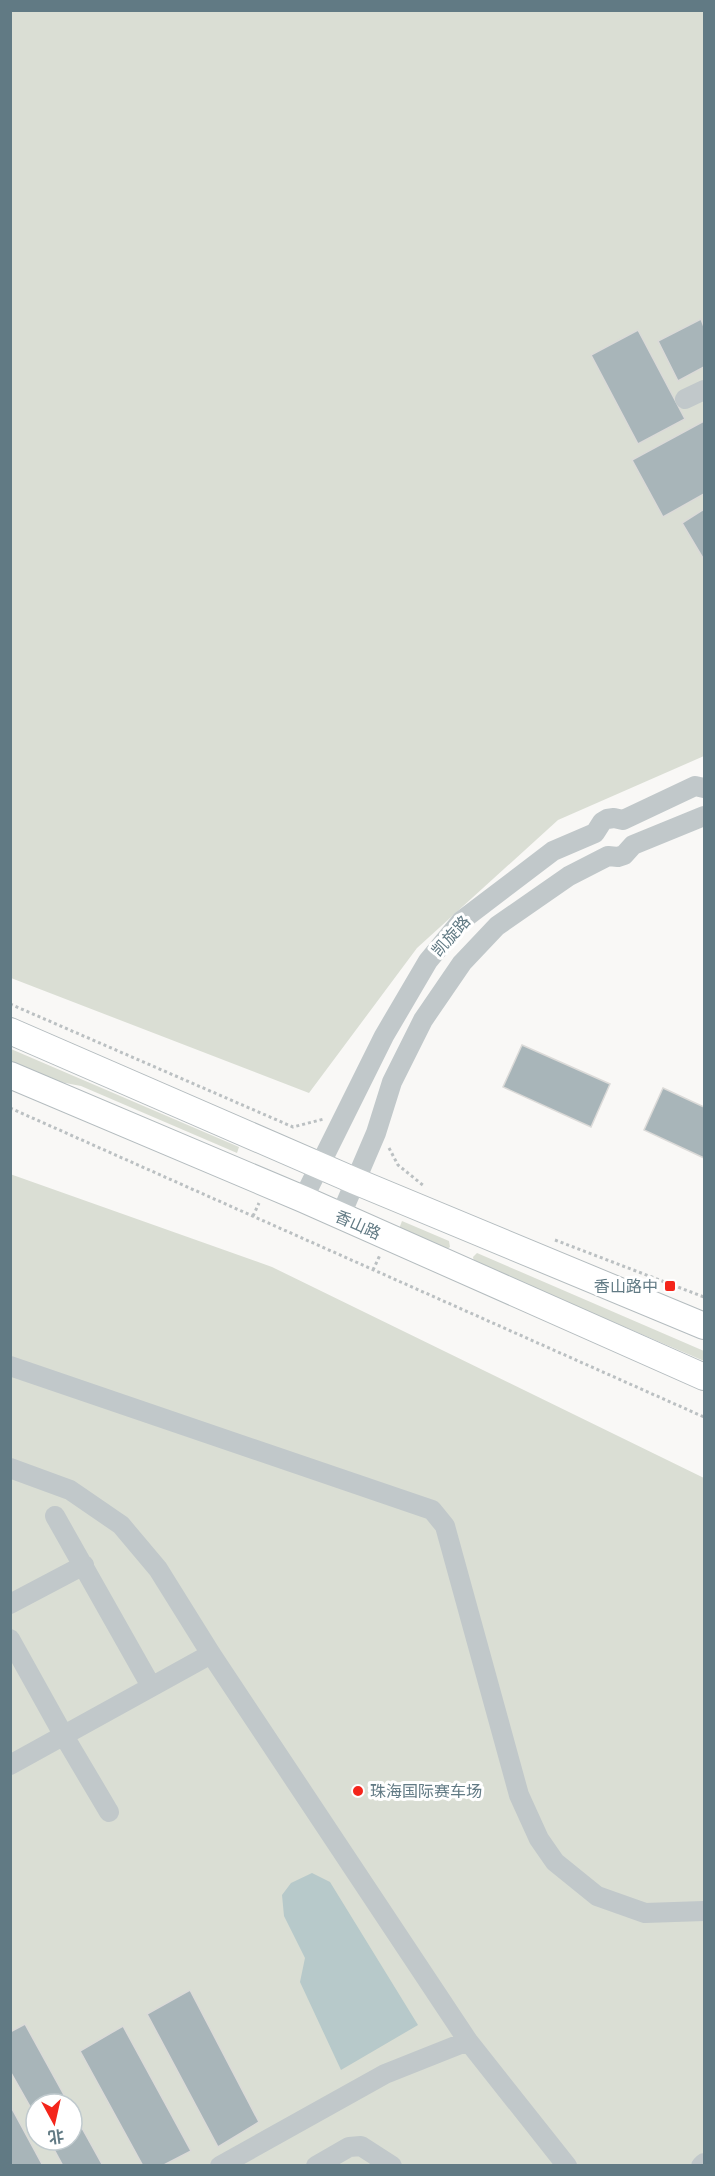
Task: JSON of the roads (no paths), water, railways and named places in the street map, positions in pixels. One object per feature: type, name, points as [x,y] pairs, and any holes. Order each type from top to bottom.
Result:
[{"type":"main road","points":[[10,1031],[355,1181],[705,1326]]},
{"type":"main road","name":"香山路","points":[[10,1075],[303,1199],[705,1377]]},
{"type":"street","points":[[685,399],[705,390]]},
{"type":"street","name":"凯旋路","points":[[303,1199],[384,1036],[428,961],[461,921],[553,851],[595,833],[602,822],[607,819],[623,820],[696,786],[705,788]]},
{"type":"street","name":"凯旋路","points":[[340,1217],[376,1133],[392,1082],[423,1020],[462,963],[497,926],[569,876],[608,856],[624,855],[633,845],[705,816]]},
{"type":"street","points":[[623,820],[631,826],[634,832],[633,845]]},
{"type":"street","points":[[595,833],[597,846],[608,856]]},
{"type":"street","points":[[10,1366],[432,1510],[445,1526],[519,1795],[539,1839],[555,1862],[597,1896],[645,1913],[705,1911]]},
{"type":"street","points":[[10,1468],[70,1490],[121,1526],[158,1569],[468,2041],[567,2166]]},
{"type":"street","points":[[55,1516],[151,1686]]},
{"type":"street","points":[[10,1604],[84,1565]]},
{"type":"street","points":[[10,1639],[109,1812]]},
{"type":"street","points":[[10,1765],[212,1654]]},
{"type":"street","points":[[220,2166],[385,2074],[468,2041]]},
{"type":"street","points":[[316,2166],[349,2147],[361,2146],[392,2166]]},
{"type":"place","name":"香山路中","points":[[670,1286]]},
{"type":"place","name":"珠海国际赛车场","points":[[358,1791]]}]
